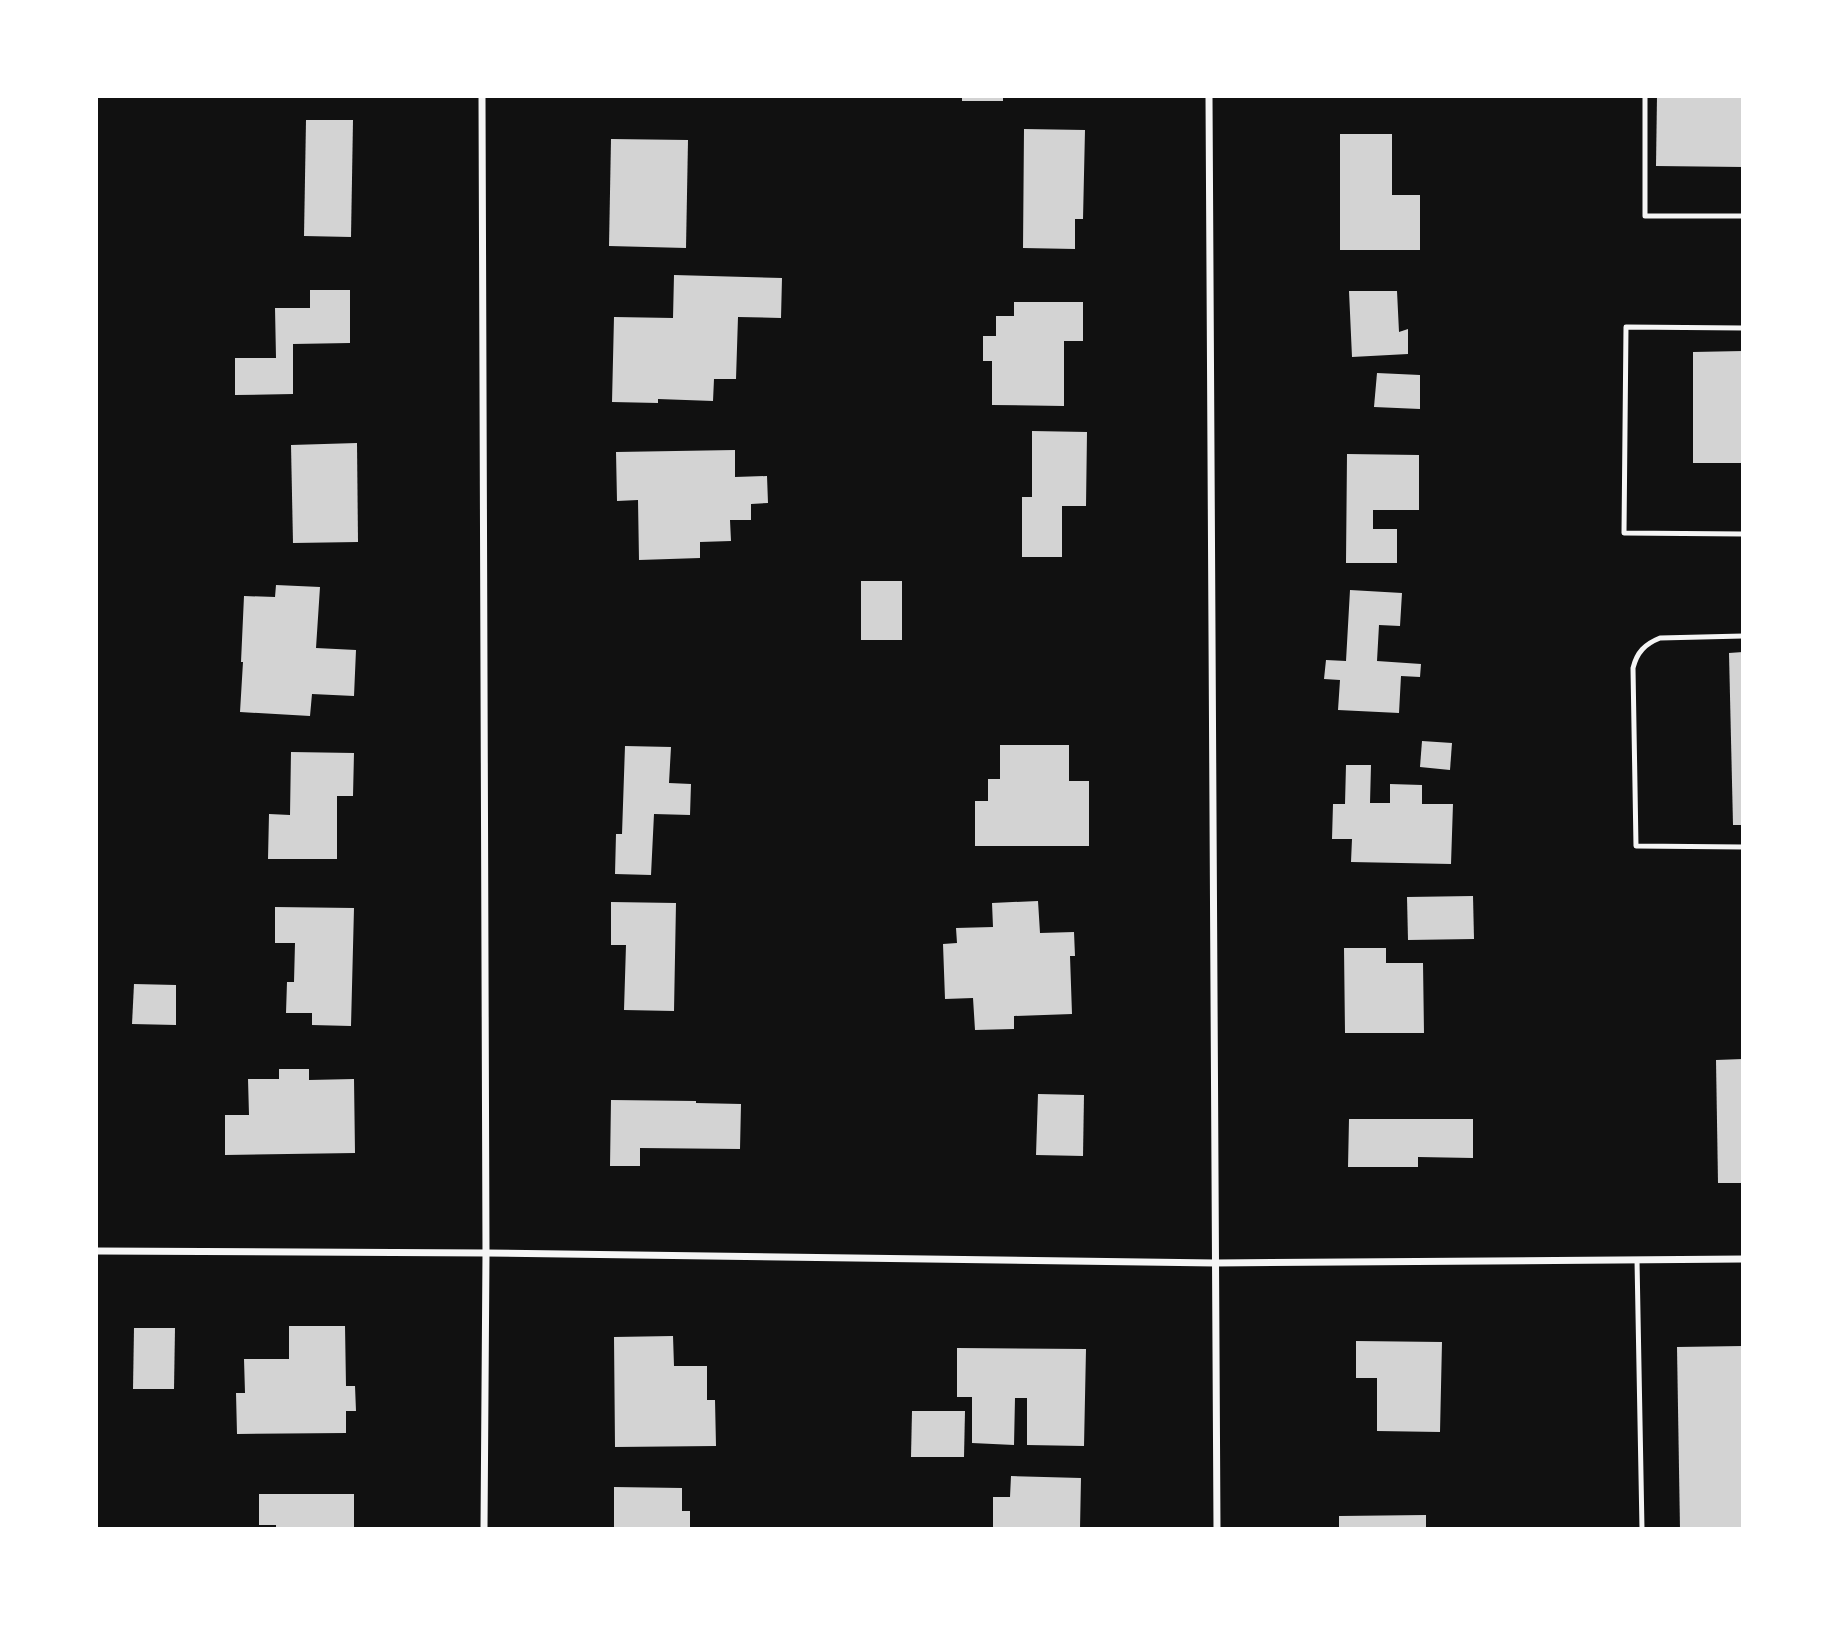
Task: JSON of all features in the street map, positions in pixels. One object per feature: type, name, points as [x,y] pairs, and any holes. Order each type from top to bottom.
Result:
[{"type":"street","points":[[482,96],[486,1254],[484,1529]]},
{"type":"street","points":[[1209,96],[1217,1529]]},
{"type":"street","points":[[96,1251],[1215,1263],[1743,1259]]},
{"type":"lane","points":[[1645,96],[1645,216],[1743,216]]},
{"type":"lane","points":[[1743,328],[1626,327],[1624,533],[1743,534]]},
{"type":"lane","points":[[1743,636],[1660,638],[1641,649],[1633,668],[1636,846],[1743,847]]},
{"type":"lane","points":[[1637,1260],[1642,1529]]},
{"type":"building","points":[[962,96],[1003,96],[1003,101],[962,101]]},
{"type":"building","points":[[1657,96],[1743,96],[1743,167],[1656,166]]},
{"type":"building","points":[[306,120],[353,120],[351,237],[304,236]]},
{"type":"building","points":[[1024,129],[1085,130],[1083,219],[1075,219],[1075,249],[1023,248]]},
{"type":"building","points":[[1340,134],[1392,134],[1392,195],[1420,195],[1420,250],[1340,250]]},
{"type":"building","points":[[611,139],[688,140],[686,248],[609,246]]},
{"type":"building","points":[[674,275],[782,278],[781,318],[738,317],[736,379],[714,379],[713,401],[658,399],[658,403],[612,402],[614,317],[673,318]]},
{"type":"building","points":[[310,290],[350,290],[350,343],[293,344],[293,394],[235,395],[235,358],[276,358],[275,308],[310,308]]},
{"type":"building","points":[[1349,291],[1397,291],[1399,332],[1408,329],[1408,354],[1352,357]]},
{"type":"building","points":[[1014,302],[1083,302],[1083,341],[1064,341],[1064,406],[992,405],[992,361],[983,361],[983,336],[996,336],[996,316],[1014,316]]},
{"type":"building","points":[[1743,351],[1743,463],[1693,463],[1693,352]]},
{"type":"building","points":[[1377,373],[1420,375],[1420,409],[1374,407]]},
{"type":"building","points":[[1032,431],[1087,432],[1086,506],[1062,506],[1062,557],[1022,557],[1022,497],[1032,497]]},
{"type":"building","points":[[357,443],[358,542],[293,543],[291,445]]},
{"type":"building","points":[[735,450],[735,477],[767,476],[768,503],[751,504],[751,520],[730,520],[731,541],[700,542],[700,558],[639,560],[638,500],[617,501],[616,452]]},
{"type":"building","points":[[1347,454],[1419,455],[1419,510],[1373,510],[1373,529],[1397,529],[1397,563],[1346,563]]},
{"type":"building","points":[[861,581],[902,581],[902,640],[861,640]]},
{"type":"building","points":[[276,585],[320,587],[316,648],[356,650],[354,696],[312,694],[310,716],[240,712],[244,596],[275,597]]},
{"type":"building","points":[[1350,590],[1402,593],[1400,626],[1379,625],[1377,661],[1421,664],[1420,677],[1401,676],[1399,713],[1338,710],[1340,680],[1324,679],[1326,660],[1346,661]]},
{"type":"building","points":[[1743,652],[1743,825],[1733,825],[1729,653]]},
{"type":"building","points":[[1422,741],[1452,743],[1450,770],[1420,767]]},
{"type":"building","points":[[1000,745],[1069,745],[1069,781],[1089,781],[1089,846],[975,846],[975,801],[988,801],[988,779],[1000,779]]},
{"type":"building","points":[[625,746],[671,747],[669,783],[691,784],[690,815],[654,814],[651,875],[615,874],[616,834],[622,834]]},
{"type":"building","points":[[291,752],[354,753],[353,796],[337,796],[337,859],[268,859],[269,814],[290,815]]},
{"type":"building","points":[[1346,765],[1371,765],[1370,803],[1390,803],[1390,784],[1422,785],[1422,804],[1453,804],[1451,864],[1351,862],[1352,839],[1332,839],[1333,804],[1345,804]]},
{"type":"building","points":[[1473,896],[1474,939],[1408,940],[1407,897]]},
{"type":"building","points":[[1038,901],[1040,933],[1074,932],[1075,956],[1070,956],[1072,1014],[1014,1016],[1014,1029],[975,1030],[973,998],[945,999],[943,944],[957,943],[956,928],[993,927],[992,903]]},
{"type":"building","points":[[611,902],[676,903],[674,1011],[624,1010],[626,945],[611,945]]},
{"type":"building","points":[[275,907],[354,908],[351,1026],[312,1025],[312,1013],[286,1013],[287,982],[294,982],[295,943],[275,943]]},
{"type":"building","points":[[1344,948],[1386,948],[1386,963],[1423,963],[1424,1033],[1345,1033]]},
{"type":"building","points":[[134,984],[176,985],[176,1025],[132,1024]]},
{"type":"building","points":[[1743,1059],[1743,1183],[1718,1183],[1716,1060]]},
{"type":"building","points":[[279,1069],[309,1069],[309,1080],[354,1079],[355,1153],[225,1155],[225,1115],[249,1115],[248,1079],[279,1079]]},
{"type":"building","points":[[1038,1094],[1084,1095],[1083,1156],[1036,1155]]},
{"type":"building","points":[[611,1100],[741,1104],[740,1149],[640,1148],[640,1166],[610,1166]]},
{"type":"building","points":[[1349,1119],[1473,1119],[1473,1158],[1418,1157],[1418,1167],[1348,1167]]},
{"type":"building","points":[[289,1326],[345,1326],[346,1386],[355,1386],[356,1411],[346,1411],[346,1433],[237,1434],[236,1393],[245,1393],[244,1359],[289,1359]]},
{"type":"building","points":[[134,1328],[175,1328],[174,1389],[133,1389]]},
{"type":"building","points":[[673,1336],[674,1366],[707,1366],[707,1400],[715,1400],[716,1446],[615,1447],[614,1337]]},
{"type":"building","points":[[1356,1341],[1442,1342],[1440,1432],[1377,1431],[1377,1378],[1356,1378]]},
{"type":"building","points":[[1743,1346],[1743,1529],[1680,1529],[1677,1347]]},
{"type":"building","points":[[957,1348],[1086,1349],[1084,1446],[1027,1445],[1027,1398],[1015,1398],[1014,1445],[972,1443],[972,1397],[957,1397]]},
{"type":"building","points":[[912,1411],[965,1411],[964,1457],[911,1457]]},
{"type":"building","points":[[1011,1476],[1081,1478],[1080,1529],[993,1529],[993,1497],[1010,1497]]},
{"type":"building","points":[[614,1487],[682,1488],[682,1511],[690,1511],[690,1529],[614,1529]]},
{"type":"building","points":[[259,1494],[354,1494],[354,1529],[276,1529],[276,1525],[259,1525]]},
{"type":"building","points":[[1426,1515],[1426,1529],[1339,1529],[1339,1516]]}]
